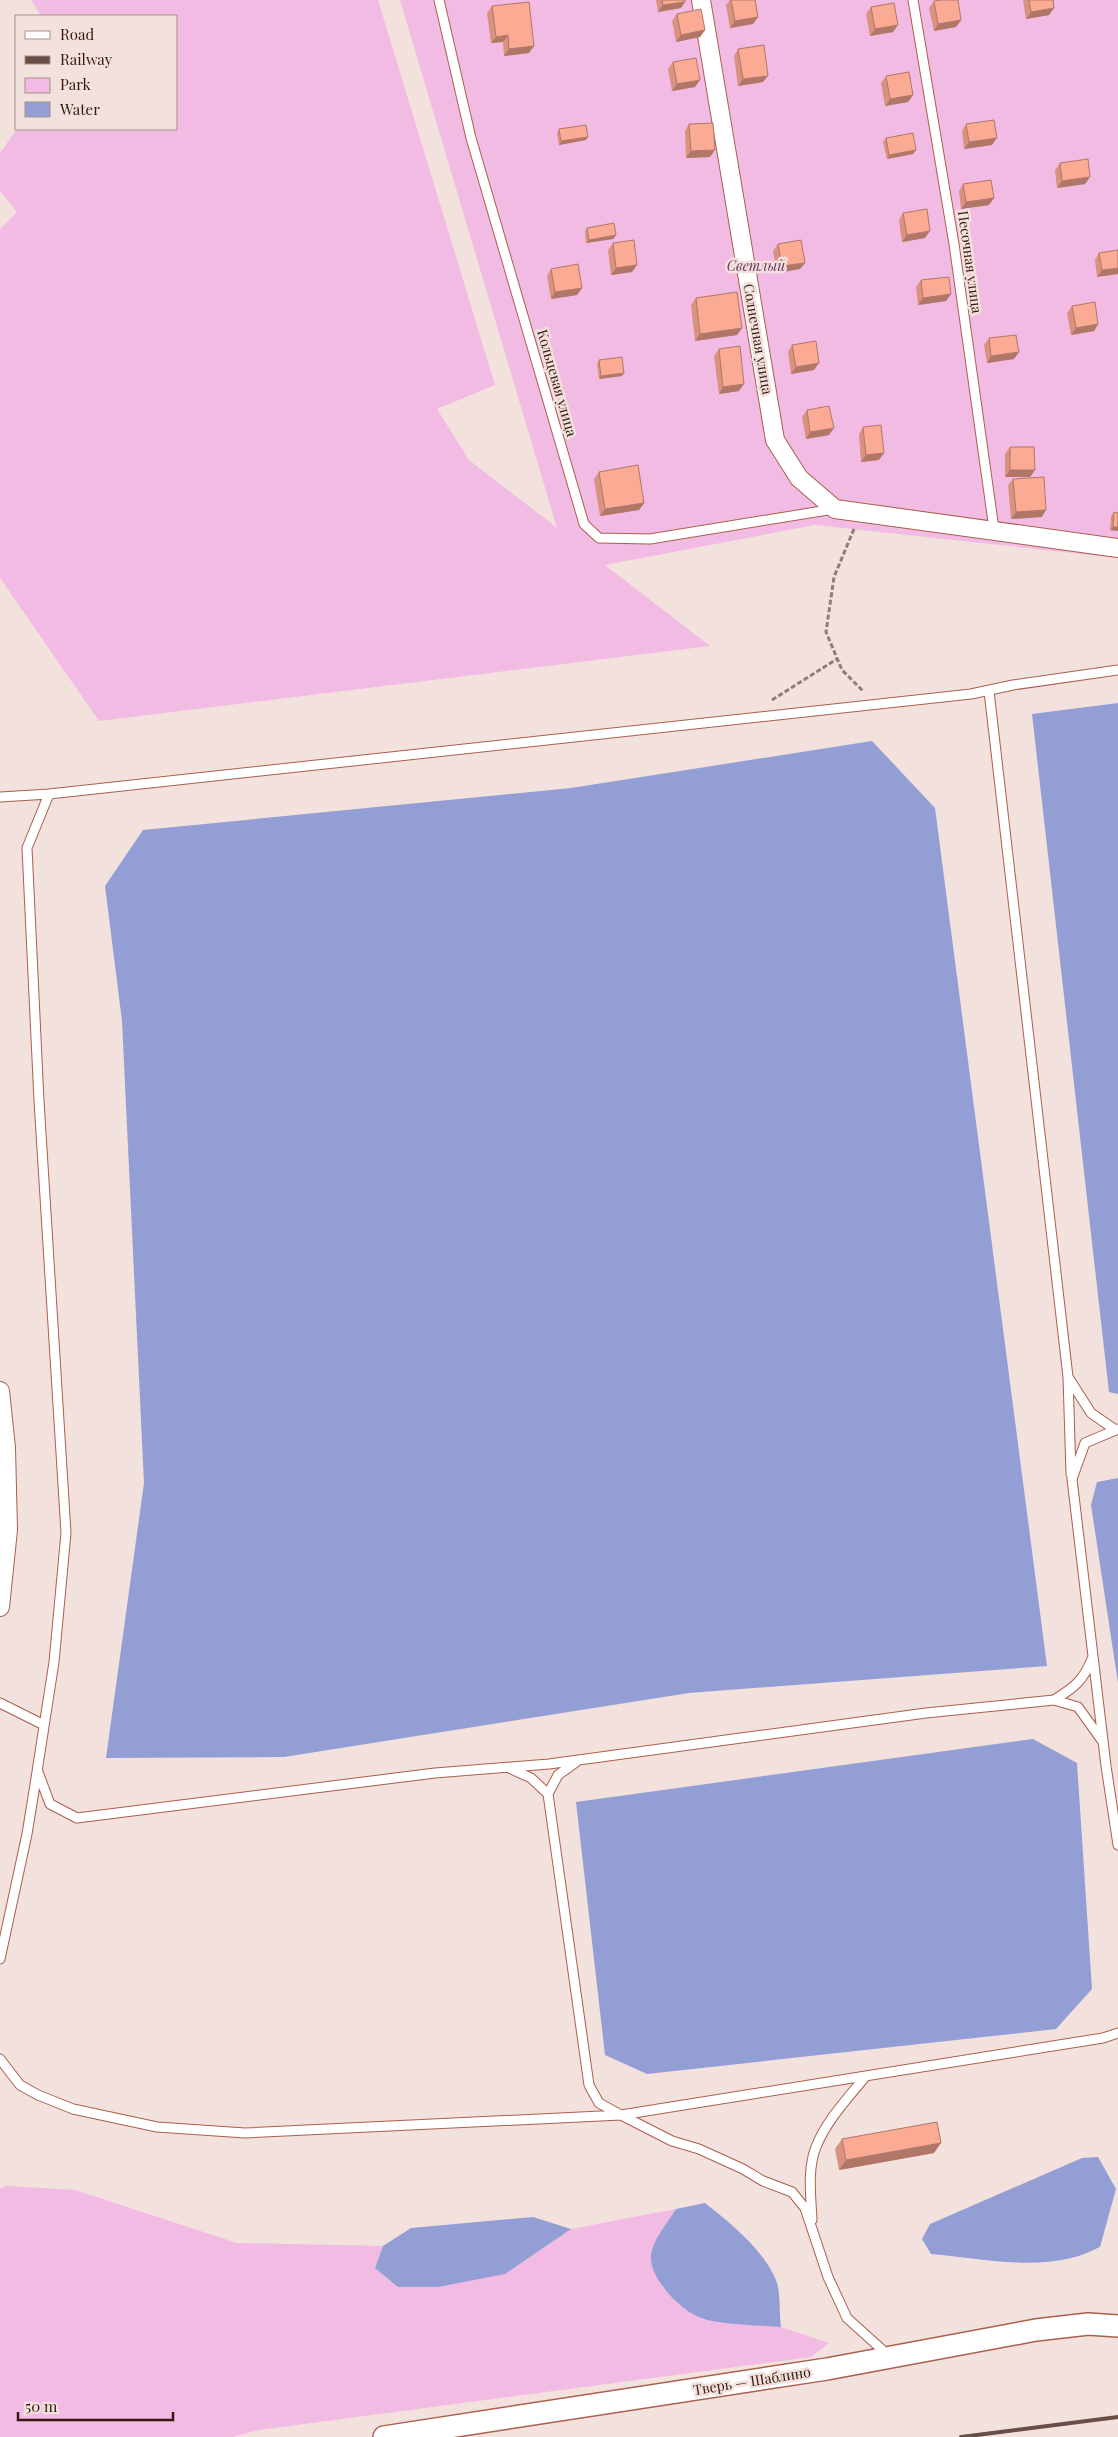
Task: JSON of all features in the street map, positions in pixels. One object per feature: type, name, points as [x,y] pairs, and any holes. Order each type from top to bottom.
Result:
[{"type":"street","name":"Солнечная улица","points":[[701,0],[775,440],[799,478],[835,509]]},
{"type":"street","points":[[835,509],[994,529],[1118,548]]},
{"type":"street","points":[[0,1391],[6,1448],[8,1530],[0,1607]]},
{"type":"street","name":"Тверь — Шаблино","points":[[384,2437],[827,2370],[1065,2326],[1104,2324],[1118,2326]]},
{"type":"lane","name":"Кольцевая улица","points":[[438,0],[471,138],[584,524],[599,538],[650,539],[835,509]]},
{"type":"lane","name":"Песочная улица","points":[[913,0],[954,244],[994,529]]},
{"type":"lane","points":[[0,797],[49,794],[972,694],[1118,670]]},
{"type":"lane","points":[[989,691],[1068,1377],[1072,1479],[1103,1742],[1118,1845]]},
{"type":"lane","points":[[0,1959],[27,1834],[54,1662],[66,1533],[39,1101],[27,848],[49,794]]},
{"type":"lane","points":[[1068,1377],[1091,1413],[1116,1429]]},
{"type":"lane","points":[[1072,1479],[1084,1443],[1116,1429]]},
{"type":"lane","points":[[1054,1700],[1077,1686],[1087,1672],[1093,1656]]},
{"type":"lane","points":[[37,1769],[50,1804],[77,1818],[435,1773],[578,1760],[926,1714],[1054,1700],[1078,1707],[1103,1742]]},
{"type":"lane","points":[[0,1703],[44,1725]]},
{"type":"lane","points":[[578,1760],[558,1775],[548,1794],[589,2085],[600,2103],[621,2116],[672,2141],[699,2149],[792,2192],[805,2208],[828,2277],[847,2318],[890,2357]]},
{"type":"lane","points":[[507,1767],[532,1778],[548,1794]]},
{"type":"lane","points":[[0,2059],[20,2086],[73,2109],[156,2127],[245,2133],[621,2116],[1103,2038],[1118,2033]]},
{"type":"lane","points":[[812,2229],[811,2176],[816,2147],[837,2112],[865,2077]]},
{"type":"path","points":[[861,513],[834,577],[826,632],[842,670],[877,704]]},
{"type":"path","points":[[742,719],[837,659]]},
{"type":"green space","name":"Светлый","points":[[31,0],[378,0],[495,385],[437,409],[469,460],[557,528],[400,0],[1118,0],[1118,558],[815,525],[605,565],[710,646],[99,721],[0,578],[0,229],[17,212],[0,191],[0,153],[16,130],[178,130],[178,15],[40,15]]},
{"type":"green space","points":[[6,2186],[75,2190],[237,2243],[383,2246],[375,2268],[505,2274],[571,2229],[676,2209],[661,2234],[662,2287],[681,2305],[703,2319],[781,2327],[829,2343],[811,2357],[259,2430],[232,2437],[0,2437],[0,2189]]},
{"type":"water","points":[[1118,703],[1118,1394],[1109,1392],[1032,714]]},
{"type":"water","points":[[872,741],[935,808],[1047,1666],[689,1693],[284,1757],[106,1758],[144,1483],[122,1021],[105,886],[143,830],[571,788]]},
{"type":"water","points":[[1118,1478],[1118,1683],[1091,1505],[1097,1482]]},
{"type":"water","points":[[1033,1739],[1077,1763],[1092,1989],[1056,2029],[647,2074],[605,2055],[576,1802]]},
{"type":"water","points":[[1098,2157],[1116,2189],[1100,2247],[1071,2258],[1036,2263],[1019,2263],[931,2254],[922,2239],[930,2224],[1082,2158]]},
{"type":"water","points":[[705,2203],[755,2247],[770,2269],[779,2291],[781,2327],[731,2324],[696,2316],[687,2311],[671,2296],[653,2270],[651,2254],[653,2247],[676,2209]]},
{"type":"water","points":[[533,2217],[571,2229],[505,2274],[438,2287],[398,2287],[375,2268],[383,2246],[411,2228]]},
{"type":"building","points":[[662,0],[685,0],[685,2],[663,5]]},
{"type":"building","points":[[731,0],[755,0],[758,17],[735,21]]},
{"type":"building","points":[[958,0],[961,20],[938,24],[934,1]]},
{"type":"building","points":[[1029,0],[1053,0],[1054,8],[1031,12]]},
{"type":"building","points":[[529,2],[534,46],[509,49],[508,35],[496,37],[492,6]]},
{"type":"building","points":[[894,3],[898,25],[875,29],[871,7]]},
{"type":"building","points":[[701,9],[705,30],[681,35],[677,14]]},
{"type":"building","points":[[764,45],[768,76],[743,79],[738,49]]},
{"type":"building","points":[[696,58],[700,80],[677,84],[673,62]]},
{"type":"building","points":[[909,72],[913,95],[890,99],[886,76]]},
{"type":"building","points":[[994,120],[997,138],[969,142],[966,124]]},
{"type":"building","points":[[713,123],[715,150],[691,151],[689,124]]},
{"type":"building","points":[[586,125],[588,137],[561,141],[559,129]]},
{"type":"building","points":[[913,133],[916,150],[889,155],[886,138]]},
{"type":"building","points":[[1088,159],[1090,177],[1062,181],[1060,163]]},
{"type":"building","points":[[991,180],[994,198],[966,202],[963,184]]},
{"type":"building","points":[[927,209],[930,231],[907,235],[903,213]]},
{"type":"building","points":[[614,223],[616,235],[589,240],[587,228]]},
{"type":"building","points":[[634,240],[637,265],[616,268],[613,243]]},
{"type":"building","points":[[801,240],[805,263],[782,266],[778,244]]},
{"type":"building","points":[[1118,250],[1118,268],[1102,270],[1099,253]]},
{"type":"building","points":[[578,264],[582,288],[555,292],[551,269]]},
{"type":"building","points":[[949,277],[951,294],[923,298],[921,280]]},
{"type":"building","points":[[737,292],[742,328],[700,334],[696,298]]},
{"type":"building","points":[[1095,302],[1098,324],[1076,328],[1072,306]]},
{"type":"building","points":[[1016,335],[1019,352],[991,356],[989,338]]},
{"type":"building","points":[[816,341],[819,363],[796,367],[792,345]]},
{"type":"building","points":[[740,346],[744,384],[723,387],[719,349]]},
{"type":"building","points":[[622,357],[624,373],[601,376],[599,360]]},
{"type":"building","points":[[829,406],[834,428],[810,432],[807,410]]},
{"type":"building","points":[[881,425],[884,453],[866,455],[863,427]]},
{"type":"building","points":[[1010,447],[1034,447],[1035,470],[1010,470]]},
{"type":"building","points":[[638,465],[644,503],[605,509],[599,472]]},
{"type":"building","points":[[1044,477],[1046,510],[1016,512],[1013,479]]},
{"type":"building","points":[[1114,512],[1118,513],[1118,527],[1113,527]]},
{"type":"building","points":[[937,2122],[941,2143],[846,2160],[842,2139]]},
{"type":"railway","points":[[961,2437],[1118,2417]]}]
